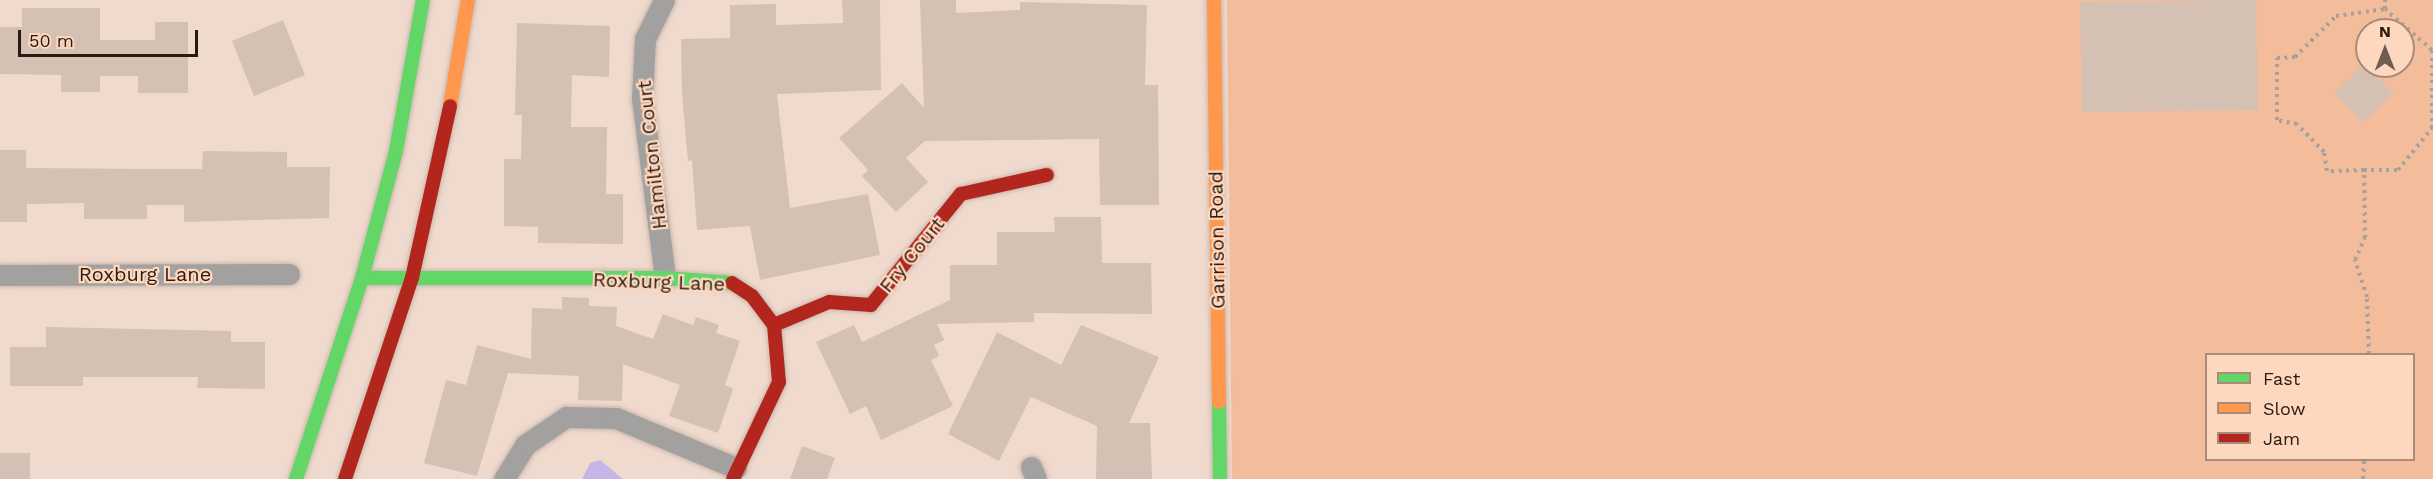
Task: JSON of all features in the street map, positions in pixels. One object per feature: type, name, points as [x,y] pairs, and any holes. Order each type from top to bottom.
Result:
[{"type":"street","points":[[296,479],[362,278],[396,151],[423,0]]},
{"type":"street","points":[[345,479],[412,279],[442,156],[468,0]]},
{"type":"street","name":"Hamilton Court","points":[[664,0],[645,39],[642,98],[665,279]]},
{"type":"street","name":"Garrison Road","points":[[1214,0],[1220,479]]},
{"type":"street","name":"Fry Court","points":[[774,325],[829,302],[871,305],[961,194],[1047,175]]},
{"type":"street","name":"Roxburg Lane","points":[[0,274],[289,274]]},
{"type":"street","name":"Roxburg Lane","points":[[362,278],[665,279],[731,282],[752,296],[774,325]]},
{"type":"street","points":[[504,479],[525,445],[566,417],[616,417],[734,474],[779,382],[774,325]]},
{"type":"path","points":[[2385,0],[2385,9],[2432,50],[2432,128],[2398,170],[2326,171],[2324,152],[2296,123],[2277,120],[2277,58],[2295,57],[2336,16],[2385,9]]},
{"type":"path","points":[[2364,170],[2365,238],[2355,260],[2367,297],[2369,353]]},
{"type":"path","points":[[2363,479],[2364,461]]},
{"type":"shaded area","points":[[1227,0],[2433,0],[2433,479],[1232,479]]},
{"type":"shaded area","points":[[600,460],[623,479],[582,479],[590,463]]},
{"type":"building","points":[[842,0],[880,0],[881,90],[777,94],[790,208],[868,194],[880,255],[760,280],[750,226],[697,230],[692,160],[688,161],[682,94],[681,39],[730,38],[730,5],[776,4],[776,25],[843,23]]},
{"type":"building","points":[[920,0],[956,0],[956,13],[1020,10],[1020,2],[1147,5],[1145,85],[1158,85],[1159,205],[1100,205],[1099,139],[925,141],[906,158],[928,182],[896,212],[862,176],[868,170],[839,138],[902,83],[924,108]]},
{"type":"building","points":[[2256,0],[2258,110],[2082,112],[2080,2]]},
{"type":"building","points":[[22,8],[100,8],[100,40],[155,40],[155,22],[188,22],[188,93],[138,93],[138,76],[100,76],[100,92],[61,92],[61,75],[0,74],[0,27],[22,27]]},
{"type":"building","points":[[283,20],[305,75],[254,96],[232,41]]},
{"type":"building","points":[[517,23],[610,26],[609,77],[572,75],[571,127],[607,127],[606,194],[623,194],[623,244],[538,243],[538,227],[504,226],[504,159],[521,159],[522,115],[515,115]]},
{"type":"building","points":[[2355,73],[2355,78],[2378,78],[2393,93],[2363,123],[2334,93]]},
{"type":"building","points":[[0,150],[26,150],[26,168],[147,169],[202,169],[203,151],[287,152],[287,167],[330,167],[329,218],[184,222],[184,205],[147,205],[147,219],[84,219],[84,203],[27,204],[27,222],[0,222]]},
{"type":"building","points":[[1054,217],[1101,217],[1102,263],[1151,263],[1152,314],[1034,313],[1034,322],[937,324],[944,340],[934,345],[939,356],[931,360],[953,406],[881,440],[866,406],[850,414],[816,342],[854,325],[862,342],[950,300],[950,265],[997,265],[997,232],[1055,232]]},
{"type":"building","points":[[562,297],[589,298],[589,306],[617,307],[616,326],[653,339],[663,314],[693,325],[696,317],[719,325],[716,333],[740,341],[725,385],[733,389],[718,433],[669,416],[680,385],[623,364],[622,401],[578,400],[579,376],[508,373],[477,476],[424,463],[446,380],[466,385],[477,345],[531,359],[532,308],[562,309]]},
{"type":"building","points":[[1081,325],[1159,357],[1129,423],[1150,423],[1152,479],[1096,479],[1097,426],[1031,397],[999,461],[948,434],[997,332],[1061,365]]},
{"type":"building","points":[[46,327],[231,331],[231,342],[265,342],[265,389],[197,388],[198,377],[83,377],[83,386],[10,386],[10,347],[46,347]]},
{"type":"building","points":[[802,446],[835,458],[827,479],[790,479]]},
{"type":"building","points":[[0,453],[30,453],[30,479],[0,479]]},
{"type":"traffic: fast","points":[[296,479],[362,278],[396,151],[423,0]]},
{"type":"traffic: fast","points":[[362,278],[665,278],[732,283]]},
{"type":"traffic: fast","points":[[1219,402],[1220,479]]},
{"type":"traffic: slow","points":[[450,106],[468,0]]},
{"type":"traffic: slow","points":[[1214,0],[1219,402]]},
{"type":"traffic: jam","points":[[345,479],[412,278],[450,106]]},
{"type":"traffic: jam","points":[[774,325],[829,302],[871,305],[961,194],[1047,175]]},
{"type":"traffic: jam","points":[[732,283],[752,296],[774,325],[779,382],[733,479]]}]
